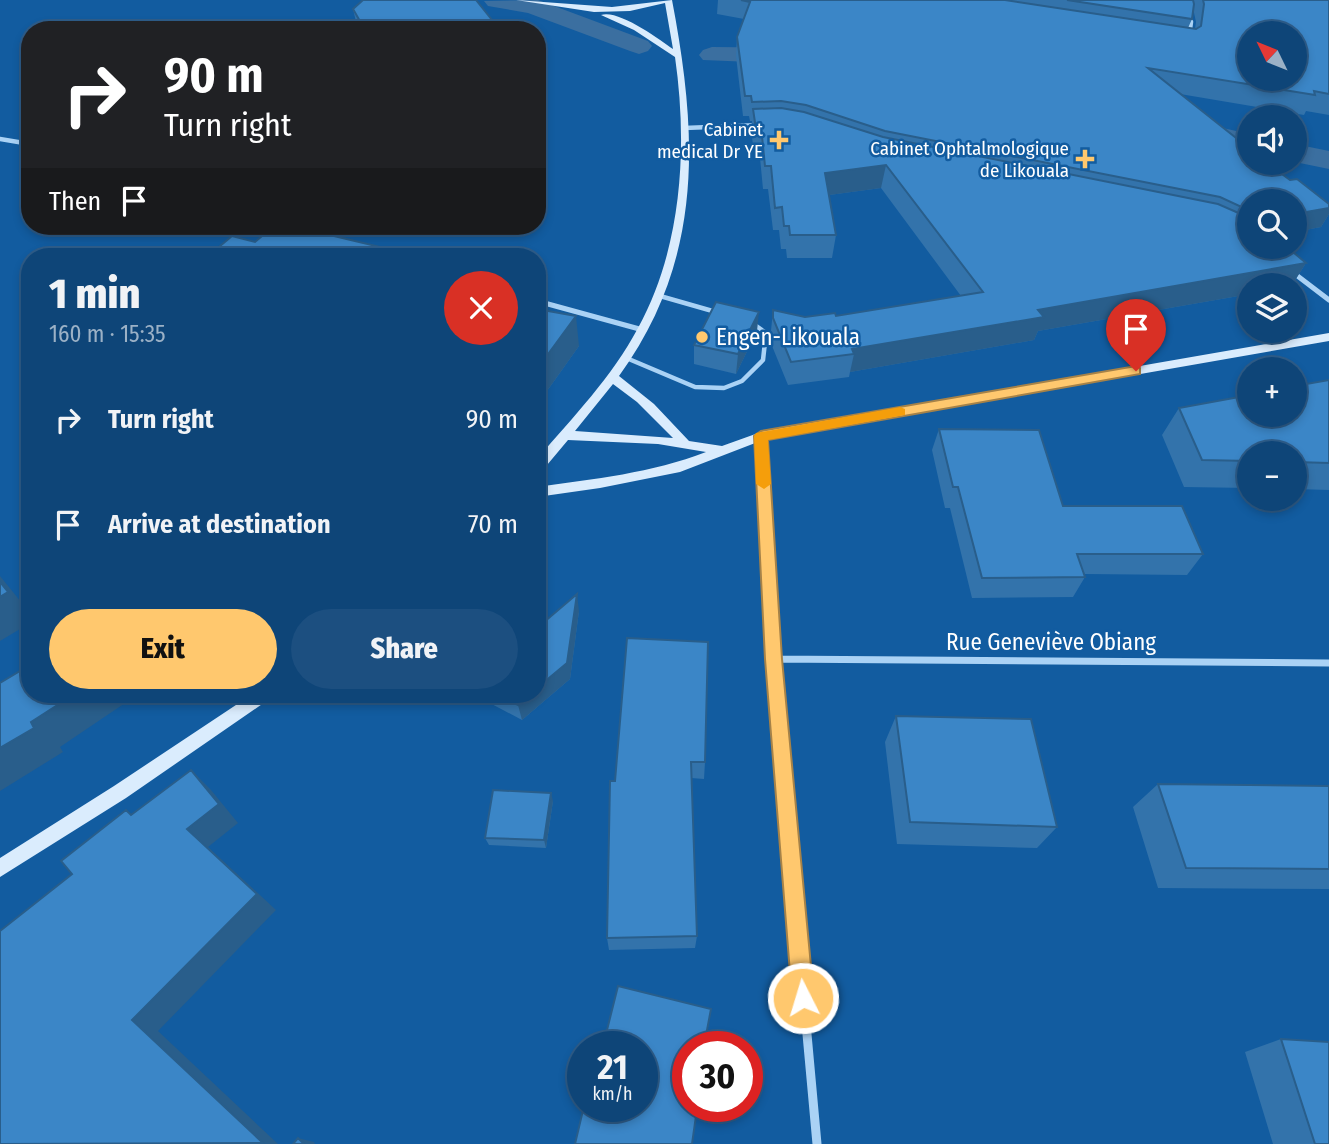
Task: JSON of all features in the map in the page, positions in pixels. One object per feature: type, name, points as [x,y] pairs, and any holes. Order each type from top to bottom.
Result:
[{"type":"main road","points":[[518,0],[621,19],[677,55]]},
{"type":"main road","points":[[546,457],[611,377],[643,330],[660,296],[675,250],[681,215],[684,128],[682,82],[668,0],[632,10],[593,12]]},
{"type":"main road","points":[[546,491],[680,467],[761,436],[1329,338]]},
{"type":"main road","points":[[611,377],[629,388],[684,442]]},
{"type":"main road","points":[[564,435],[684,442],[721,450]]},
{"type":"main road","points":[[0,868],[120,792],[251,703]]},
{"type":"street","points":[[1186,0],[1191,22],[1188,43]]},
{"type":"street","points":[[684,128],[767,125]]},
{"type":"street","points":[[0,139],[21,142]]},
{"type":"street","points":[[1284,266],[1329,300]]},
{"type":"street","points":[[546,303],[643,330]]},
{"type":"street","points":[[761,436],[773,659],[817,1144]]},
{"type":"street","name":"Rue Geneviève Obiang","points":[[773,659],[1329,663]]},
{"type":"lane","points":[[660,296],[720,313]]},
{"type":"lane","points":[[624,357],[695,387],[724,388],[742,381],[763,360],[766,332],[756,324],[744,320]]},
{"type":"building","points":[[363,0],[476,0],[493,21],[360,21],[353,9]]},
{"type":"building","points":[[741,0],[1005,0],[1196,29],[1201,26],[1203,0],[1329,0],[1329,94],[1290,91],[1307,91],[1307,21],[1237,21],[1237,82],[1148,68],[1237,139],[1237,175],[1283,175],[1290,180],[1297,179],[1329,204],[1329,208],[1307,212],[1307,189],[1237,189],[1237,205],[1220,197],[885,131],[806,105],[781,101],[752,102],[751,96],[745,96],[737,37],[750,2]]},
{"type":"building","points":[[1067,0],[1193,0],[1194,4],[1192,19]]},
{"type":"building","points":[[781,108],[804,112],[883,137],[1218,204],[1237,212],[1237,259],[1301,259],[1306,263],[1038,310],[1044,317],[852,349],[854,354],[791,362],[773,318],[773,310],[805,317],[835,313],[836,316],[983,292],[886,165],[825,173],[836,235],[790,235],[789,226],[784,226],[782,207],[775,208],[771,166],[765,166],[762,136],[757,136],[753,109]]},
{"type":"building","points":[[263,235],[330,235],[384,248],[218,248],[232,236],[255,242]]},
{"type":"building","points":[[716,302],[759,312],[738,354],[694,345]]},
{"type":"building","points":[[546,311],[576,316],[546,357]]},
{"type":"building","points":[[1329,380],[1329,463],[1307,462],[1307,441],[1237,441],[1237,461],[1202,460],[1179,408],[1237,397],[1237,427],[1307,427],[1307,384]]},
{"type":"building","points":[[939,429],[1039,430],[1063,506],[1182,506],[1203,554],[1077,554],[1085,577],[982,578],[958,487],[953,487]]},
{"type":"building","points":[[0,582],[8,592],[0,597]]},
{"type":"building","points":[[577,594],[567,663],[546,680],[546,620]]},
{"type":"building","points":[[627,638],[708,642],[705,762],[691,762],[697,936],[607,938],[610,781],[615,781]]},
{"type":"building","points":[[21,670],[21,703],[61,703],[31,722],[34,728],[0,748],[0,683]]},
{"type":"building","points":[[896,716],[1031,719],[1057,827],[910,822]]},
{"type":"building","points":[[191,770],[219,804],[187,829],[257,894],[132,1020],[263,1143],[0,1144],[0,931],[72,874],[61,861],[126,810],[131,815]]},
{"type":"building","points":[[1158,784],[1329,786],[1329,869],[1186,868]]},
{"type":"building","points":[[493,790],[551,793],[544,840],[485,838]]},
{"type":"building","points":[[618,986],[711,1009],[707,1031],[672,1031],[672,1122],[695,1122],[692,1144],[575,1144],[580,1122],[658,1122],[658,1031],[607,1031]]},
{"type":"building","points":[[1281,1039],[1329,1042],[1329,1144],[1315,1144]]},
{"type":"building","points":[[298,1138],[304,1144],[293,1144]]},
{"type":"waterway","points":[[496,1],[533,6],[639,46]]},
{"type":"waterway","points":[[712,55],[797,56]]},
{"type":"waterway","points":[[1177,127],[1237,140]]},
{"type":"waterway","points":[[1307,155],[1329,160]]},
{"type":"slow traffic","points":[[764,484],[761,436],[900,412]]},
{"type":"place","name":"Cabinet medical Dr YE","points":[[779,140]]},
{"type":"place","name":"Cabinet Ophtalmologique de Likouala","points":[[1085,159]]},
{"type":"place","name":"Engen-Likouala","points":[[702,337]]},
{"type":"route","points":[[803,998],[773,659],[761,436],[1136,371]]}]
